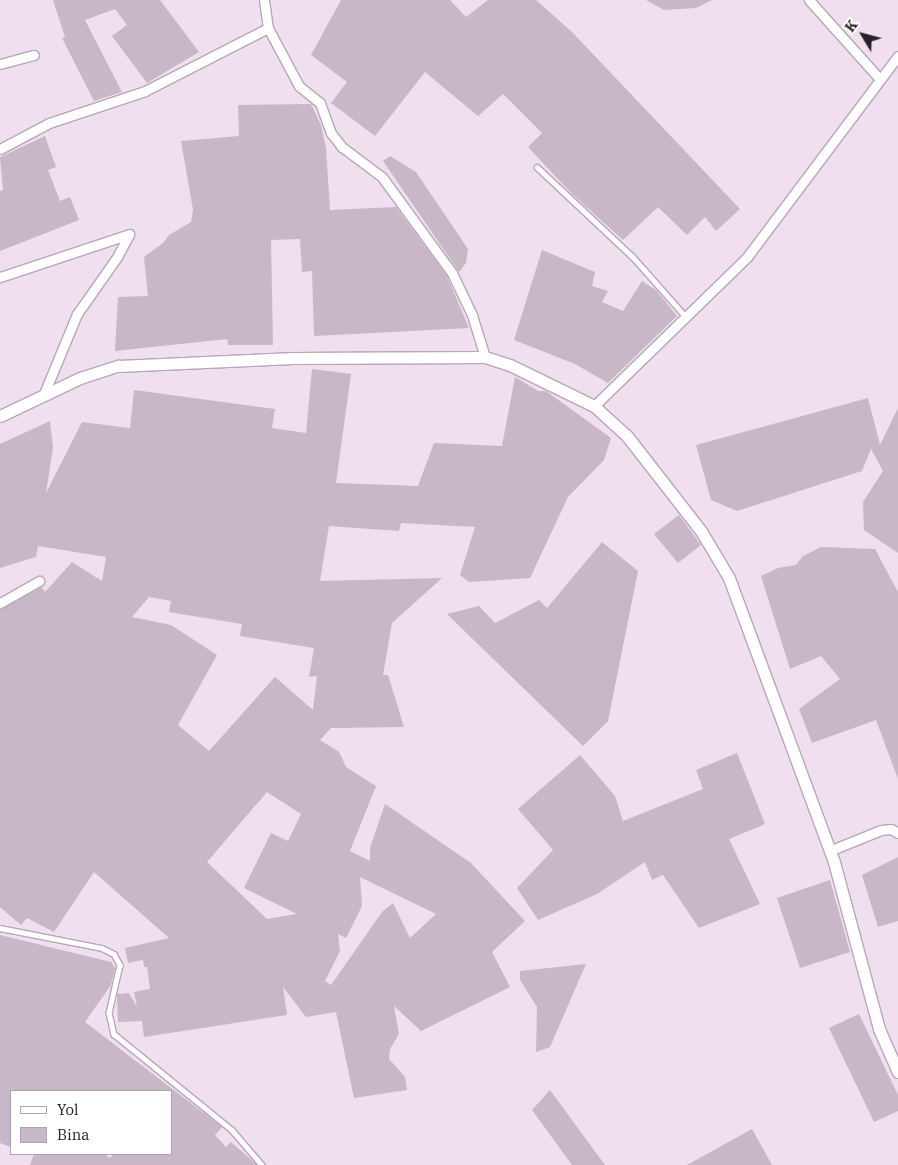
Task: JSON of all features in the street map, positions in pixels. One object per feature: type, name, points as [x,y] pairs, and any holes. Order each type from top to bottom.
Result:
[{"type":"street","points":[[264,0],[268,28],[299,86],[320,103],[331,133],[342,147],[382,176],[452,273],[472,315],[485,357]]},
{"type":"street","points":[[809,0],[879,78]]},
{"type":"street","points":[[0,149],[50,123],[145,91],[268,28]]},
{"type":"street","points":[[0,64],[34,55]]},
{"type":"street","points":[[594,406],[687,318],[753,249],[879,78],[898,56]]},
{"type":"street","points":[[0,277],[129,234],[117,257],[77,314],[43,396]]},
{"type":"street","points":[[0,416],[98,371],[118,366],[303,358],[485,357],[510,365],[594,406],[627,436],[717,553],[729,578],[829,851],[879,1028],[898,1072]]},
{"type":"street","points":[[0,603],[39,581]]},
{"type":"street","points":[[829,851],[881,830],[891,829],[898,833]]},
{"type":"lane","points":[[537,167],[633,256],[687,318]]},
{"type":"lane","points":[[0,928],[102,948],[114,954],[120,965],[109,1013],[114,1034],[232,1130],[262,1165]]},
{"type":"building","points":[[53,0],[160,0],[199,52],[147,83],[112,36],[127,25],[115,9],[85,20],[122,92],[94,101],[62,38],[65,37]]},
{"type":"building","points":[[341,0],[450,0],[466,17],[488,0],[536,0],[572,32],[740,209],[716,231],[705,217],[687,235],[658,207],[623,240],[572,194],[528,147],[542,133],[503,94],[478,116],[425,72],[375,136],[331,103],[347,82],[311,55]]},
{"type":"building","points":[[646,0],[712,0],[696,8],[664,10]]},
{"type":"building","points":[[311,104],[321,125],[326,148],[330,210],[396,207],[447,276],[469,328],[314,336],[312,271],[302,272],[300,239],[271,240],[273,345],[228,345],[227,339],[115,351],[118,297],[148,296],[144,257],[163,243],[169,235],[191,222],[193,210],[181,141],[239,136],[238,105]]},
{"type":"building","points":[[45,136],[56,167],[48,170],[60,201],[70,197],[79,220],[0,251],[0,191],[3,190],[0,157]]},
{"type":"building","points":[[390,156],[416,172],[468,249],[466,263],[459,272],[383,161]]},
{"type":"building","points":[[542,250],[595,272],[592,286],[608,291],[602,302],[623,311],[642,281],[656,290],[677,316],[608,383],[575,364],[514,340]]},
{"type":"building","points":[[312,369],[351,374],[336,483],[418,486],[434,443],[502,446],[515,377],[538,391],[546,391],[611,438],[604,460],[568,497],[530,578],[469,582],[460,575],[475,527],[401,523],[399,531],[329,526],[320,581],[442,578],[392,623],[383,675],[388,675],[404,727],[331,728],[320,740],[339,752],[346,767],[376,786],[350,851],[370,861],[370,848],[385,804],[471,863],[525,921],[492,952],[510,987],[421,1031],[394,1006],[399,1034],[390,1049],[389,1059],[405,1077],[407,1090],[354,1098],[336,1012],[306,1017],[283,987],[287,1015],[144,1037],[142,1021],[118,1022],[117,994],[129,993],[137,1007],[134,992],[150,989],[147,967],[144,967],[143,960],[128,963],[125,948],[169,938],[94,872],[54,932],[27,918],[21,925],[0,907],[0,609],[42,587],[45,592],[72,562],[102,581],[106,557],[38,546],[36,557],[0,568],[0,444],[50,421],[53,448],[46,493],[82,422],[130,428],[134,390],[275,409],[272,428],[306,433]],"holes":[[[149,597],[171,601],[169,612],[242,624],[240,636],[314,648],[309,677],[317,676],[313,710],[275,677],[209,751],[178,725],[217,655],[171,625],[132,617]],[[267,792],[301,814],[288,841],[271,833],[244,888],[297,914],[267,919],[207,862]],[[360,877],[436,914],[410,938],[393,903],[382,912],[331,985],[325,981],[340,951],[338,934],[346,938],[362,906]]]},
{"type":"building","points":[[868,398],[880,445],[898,408],[898,553],[864,530],[863,502],[883,471],[871,449],[862,471],[737,511],[711,500],[696,445]]},
{"type":"building","points":[[679,515],[701,545],[678,563],[654,534]]},
{"type":"building","points":[[602,542],[638,571],[608,721],[583,746],[447,614],[479,606],[495,623],[539,600],[547,608]]},
{"type":"building","points":[[821,547],[875,549],[898,592],[898,779],[876,720],[812,743],[799,709],[840,679],[821,656],[790,669],[761,576],[778,568],[796,565],[803,556]]},
{"type":"building","points":[[737,753],[765,824],[729,839],[760,904],[699,928],[663,875],[652,880],[645,862],[597,894],[538,920],[517,888],[553,850],[518,809],[580,755],[615,796],[623,821],[703,789],[696,770]]},
{"type":"building","points":[[898,857],[898,921],[878,927],[862,875]]},
{"type":"building","points":[[830,880],[850,952],[800,968],[777,898]]},
{"type":"building","points":[[0,935],[111,962],[115,968],[111,985],[85,1022],[222,1127],[215,1135],[226,1147],[231,1142],[257,1165],[30,1165],[34,1155],[106,1155],[110,1158],[112,1155],[172,1155],[172,1090],[10,1090],[10,1147],[0,1143]]},
{"type":"building","points":[[586,964],[550,1047],[536,1052],[537,1007],[520,980],[520,971]]},
{"type":"building","points":[[859,1014],[898,1095],[898,1111],[874,1122],[829,1028]]},
{"type":"building","points":[[550,1090],[605,1165],[572,1165],[532,1110]]},
{"type":"building","points":[[752,1129],[772,1165],[687,1165]]}]
